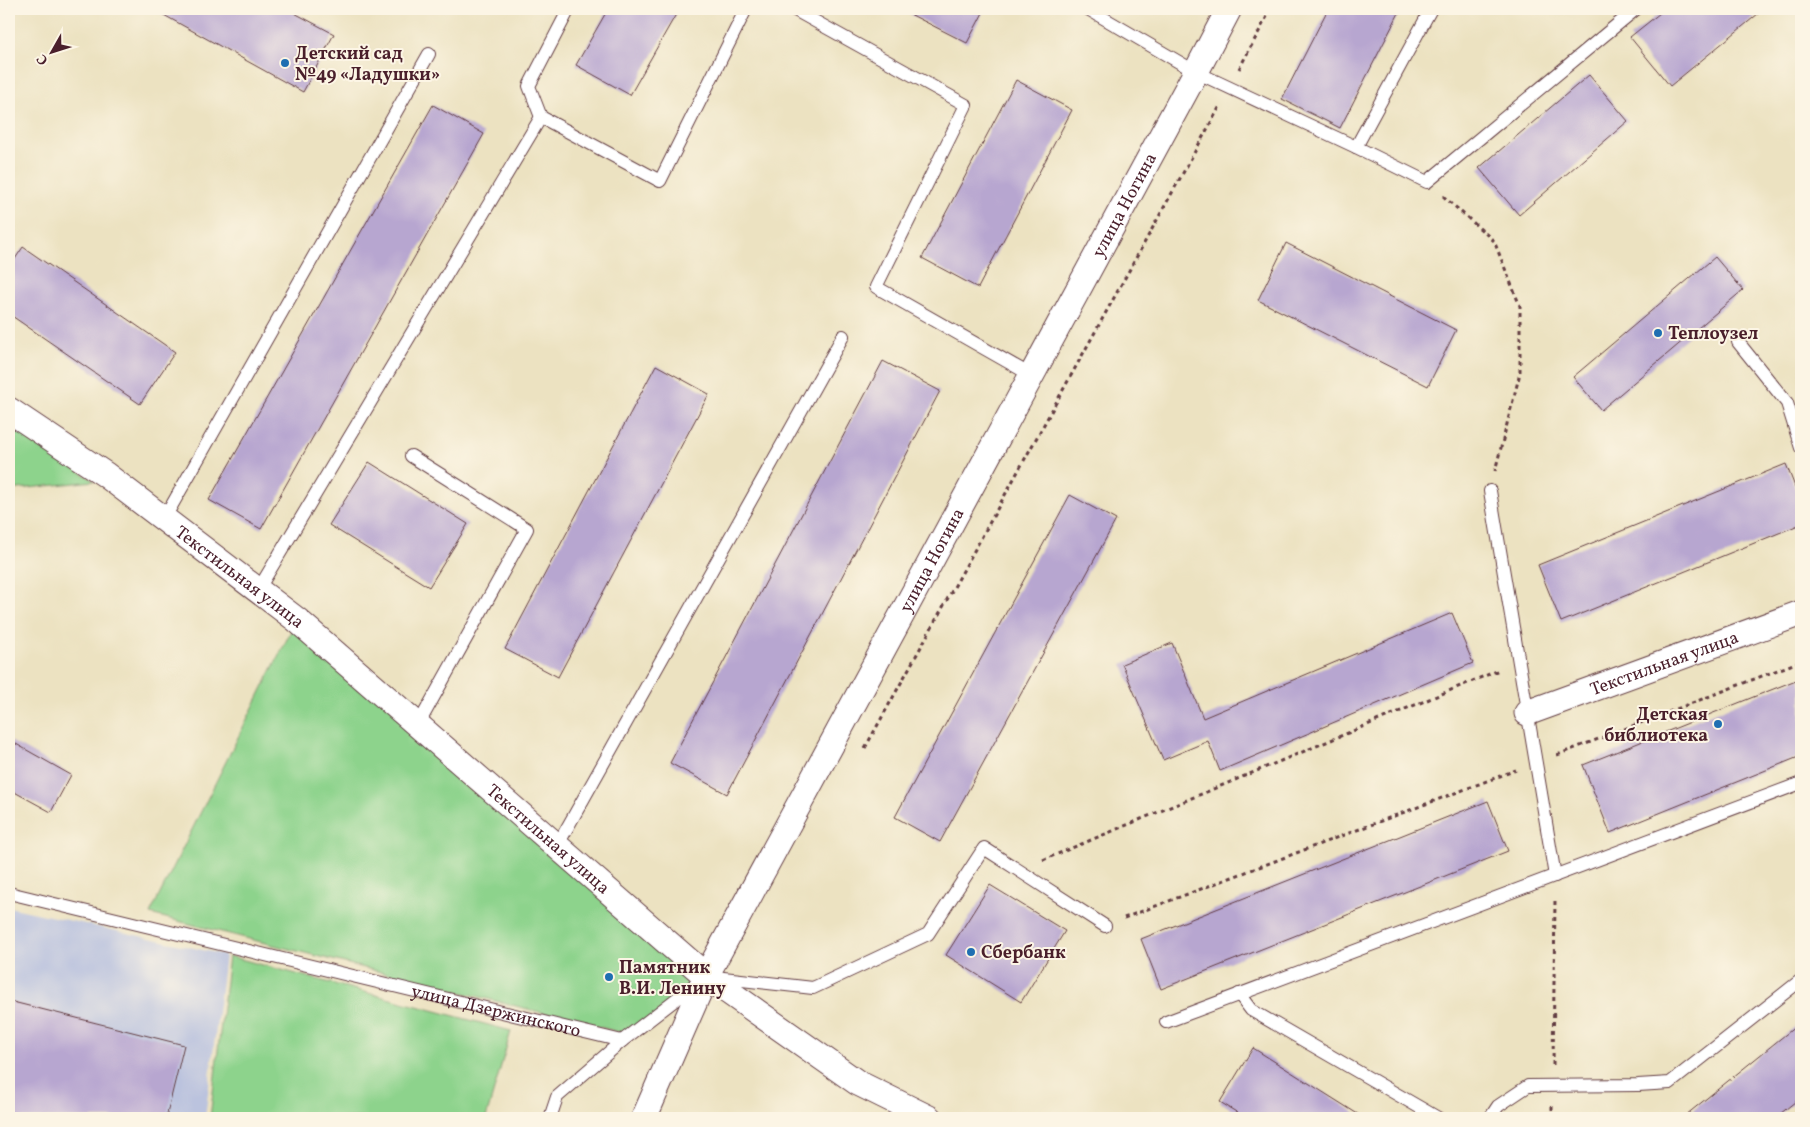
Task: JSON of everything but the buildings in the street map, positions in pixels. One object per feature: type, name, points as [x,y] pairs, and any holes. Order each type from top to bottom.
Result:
[{"type":"street","name":"улица Ногина","points":[[644,1118],[706,976],[1229,9]]},
{"type":"street","name":"Текстильная улица","points":[[9,410],[106,475],[309,630],[706,976]]},
{"type":"street","name":"Текстильная улица","points":[[1527,712],[1801,613]]},
{"type":"street","points":[[706,976],[858,1083],[929,1118]]},
{"type":"lane","points":[[569,9],[528,86],[541,117],[660,182],[746,9]]},
{"type":"lane","points":[[794,9],[966,105],[876,287],[1032,375]]},
{"type":"lane","points":[[1088,9],[1196,72],[1427,182],[1636,9]]},
{"type":"lane","points":[[1356,147],[1431,9]]},
{"type":"lane","points":[[164,519],[429,54]]},
{"type":"lane","points":[[258,590],[541,117]]},
{"type":"lane","points":[[557,846],[843,336]]},
{"type":"lane","points":[[1738,342],[1787,403],[1801,448]]},
{"type":"lane","points":[[411,456],[528,529],[418,725]]},
{"type":"lane","points":[[1490,491],[1555,876]]},
{"type":"lane","points":[[1166,1022],[1801,783]]},
{"type":"lane","points":[[550,1118],[556,1097],[622,1041],[706,976],[813,988],[928,934],[984,848],[1105,926]]},
{"type":"lane","name":"улица Дзержинского","points":[[9,894],[622,1041]]},
{"type":"lane","points":[[1490,1118],[1498,1106],[1528,1086],[1638,1086],[1670,1082],[1801,980]]},
{"type":"lane","points":[[1239,994],[1250,1010],[1438,1118]]},
{"type":"path","points":[[864,749],[1271,9]]},
{"type":"path","points":[[1427,182],[1494,241],[1520,306],[1520,373],[1490,491]]},
{"type":"path","points":[[1105,926],[1801,661]]},
{"type":"path","points":[[1018,870],[1518,662]]},
{"type":"path","points":[[1552,1118],[1555,876]]},
{"type":"shaded area","points":[[9,907],[225,955],[205,1118],[9,1118]]},
{"type":"green space","points":[[9,424],[94,481],[9,490]]},
{"type":"green space","points":[[295,623],[710,988],[623,1033],[150,914]]},
{"type":"green space","points":[[229,956],[511,1031],[486,1118],[210,1118]]},
{"type":"place","name":"Детский сад №49 «Ладушки»","points":[[285,63]]},
{"type":"place","name":"Теплоузел","points":[[1658,333]]},
{"type":"place","name":"Детская библиотека","points":[[1718,724]]},
{"type":"place","name":"Сбербанк","points":[[971,952]]},
{"type":"place","name":"Памятник В.И. Ленину","points":[[609,977]]}]
